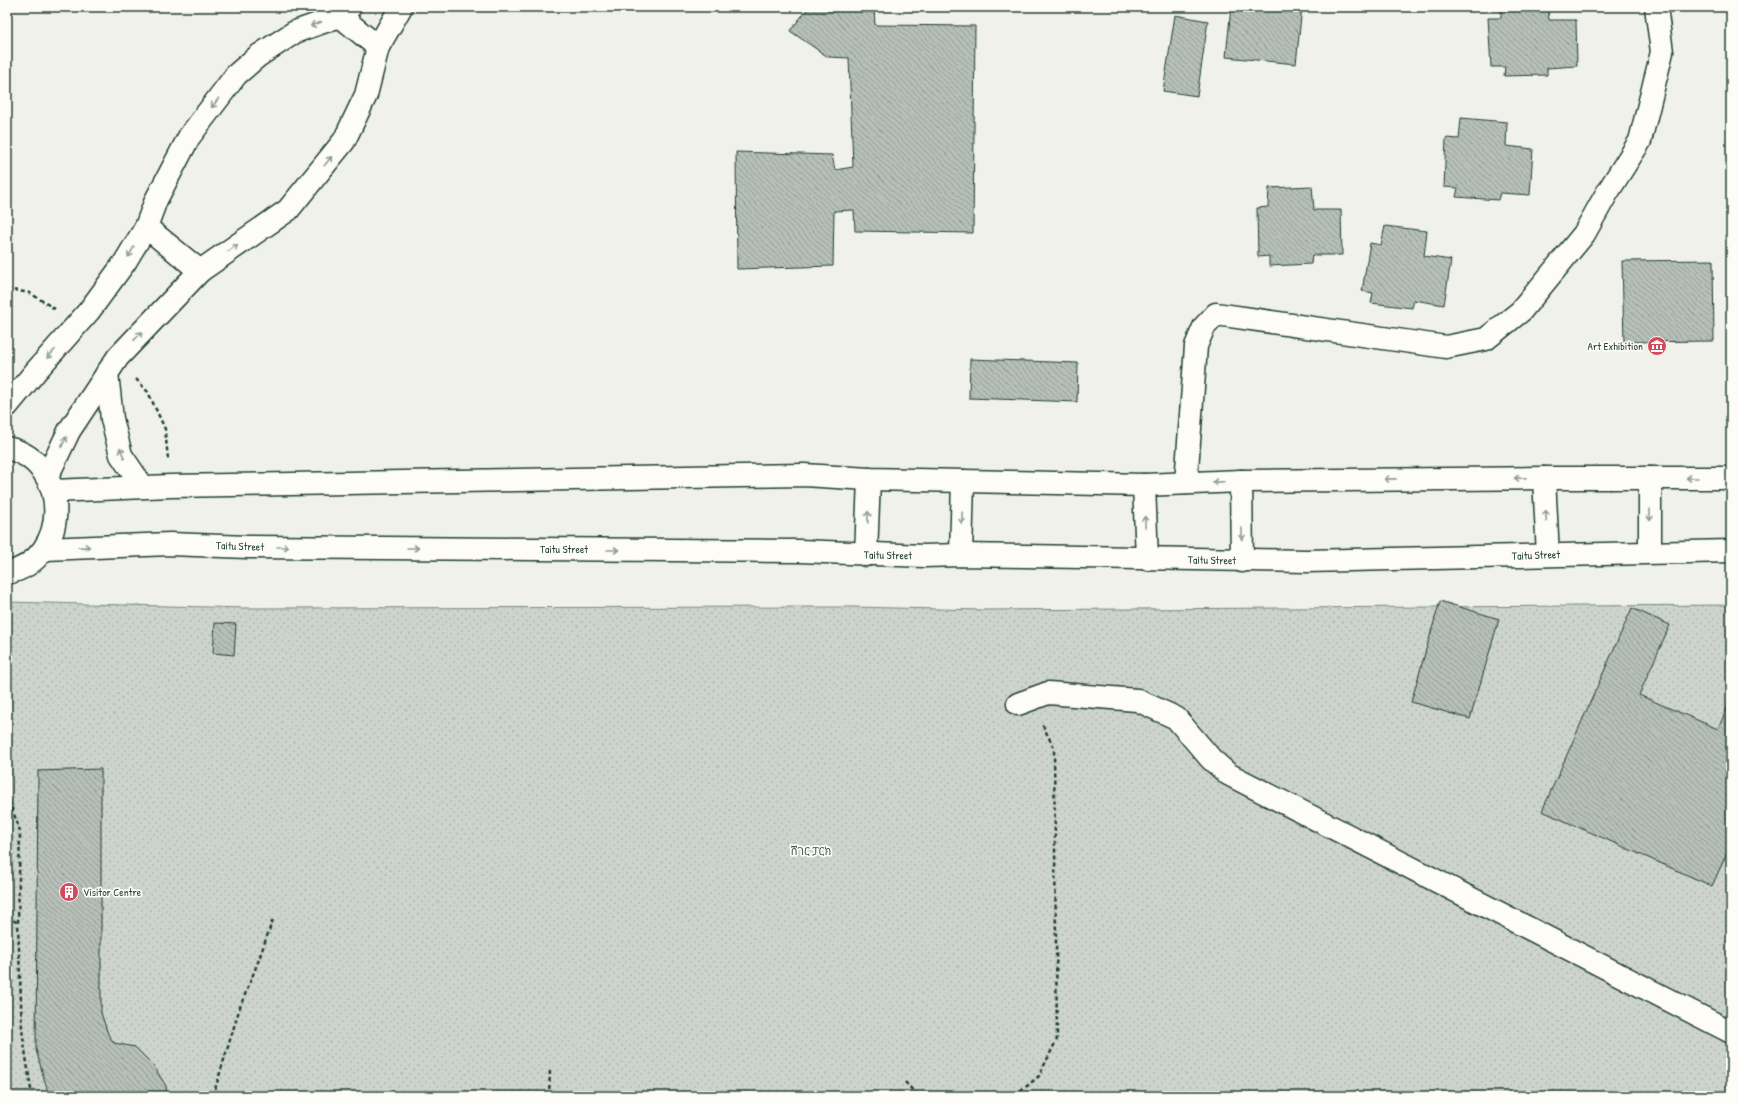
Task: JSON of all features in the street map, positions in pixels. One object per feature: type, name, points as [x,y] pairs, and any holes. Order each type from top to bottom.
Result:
[{"type":"main road","points":[[50,484],[69,431],[118,357],[200,271],[288,210],[344,141],[366,95],[378,47],[401,7]]},
{"type":"main road","points":[[1186,483],[1196,346],[1204,327],[1216,314],[1398,342],[1446,347],[1486,339],[1521,311],[1584,234],[1606,193],[1640,141],[1662,52],[1656,7]]},
{"type":"main road","points":[[7,406],[89,311],[125,262],[146,227],[156,200],[189,137],[236,75],[258,56],[295,32],[345,12],[378,47]]},
{"type":"main road","points":[[146,227],[200,271]]},
{"type":"main road","points":[[107,373],[112,419],[121,455],[142,486]]},
{"type":"main road","points":[[7,448],[15,450],[33,461],[50,484],[56,514],[53,532],[45,549],[34,560],[16,572],[7,573]]},
{"type":"main road","points":[[50,484],[142,486],[804,475],[869,479],[1144,485],[1241,481],[1731,478]]},
{"type":"main road","points":[[1544,478],[1548,555]]},
{"type":"main road","points":[[1650,478],[1650,552]]},
{"type":"main road","points":[[866,555],[869,479]]},
{"type":"main road","points":[[961,555],[963,481]]},
{"type":"main road","points":[[1241,481],[1242,561]]},
{"type":"main road","points":[[1144,485],[1147,559]]},
{"type":"main road","name":"Taitu Street","points":[[45,549],[170,544],[263,547],[800,551],[866,555],[961,555],[1242,561],[1306,561],[1731,551]]},
{"type":"main road","points":[[1018,704],[1048,693],[1137,700],[1176,718],[1211,759],[1228,774],[1731,1032]]},
{"type":"path","points":[[1015,1096],[1039,1076],[1057,1039],[1054,748],[1041,722],[1018,704]]},
{"type":"path","points":[[7,795],[20,831],[18,923],[22,1030],[32,1096]]},
{"type":"path","points":[[7,916],[18,923]]},
{"type":"path","points":[[213,1096],[240,1007],[273,919]]},
{"type":"path","points":[[549,1096],[550,1069]]},
{"type":"path","points":[[905,1082],[918,1096]]},
{"type":"green space","name":"ሸገር ፓርክ","points":[[7,602],[247,608],[853,607],[982,610],[1731,605],[1731,1096],[7,1096]]},
{"type":"building","points":[[809,7],[874,7],[875,25],[975,26],[973,233],[855,231],[854,210],[834,211],[833,266],[737,269],[736,152],[832,155],[835,170],[853,167],[849,58],[828,57],[790,31]]},
{"type":"building","points":[[1231,7],[1302,7],[1296,64],[1226,57]]},
{"type":"building","points":[[1501,7],[1548,7],[1549,20],[1576,20],[1577,66],[1547,68],[1547,75],[1504,76],[1505,67],[1491,67],[1488,18],[1501,18]]},
{"type":"building","points":[[1175,15],[1208,21],[1197,96],[1163,91]]},
{"type":"building","points":[[1461,118],[1507,122],[1506,146],[1533,149],[1530,195],[1500,193],[1498,200],[1456,197],[1458,188],[1444,187],[1446,138],[1459,139]]},
{"type":"building","points":[[1312,186],[1314,210],[1341,210],[1342,255],[1312,255],[1311,264],[1269,266],[1269,256],[1258,257],[1257,208],[1268,207],[1269,188]]},
{"type":"building","points":[[1385,226],[1427,231],[1424,256],[1451,260],[1444,305],[1414,300],[1412,308],[1371,303],[1373,293],[1362,291],[1370,243],[1381,245]]},
{"type":"building","points":[[1713,260],[1714,341],[1624,342],[1622,261]]},
{"type":"building","points":[[970,359],[1078,363],[1077,402],[969,398]]},
{"type":"building","points":[[1440,601],[1499,619],[1470,719],[1411,702]]},
{"type":"building","points":[[1632,608],[1670,625],[1639,695],[1718,729],[1731,699],[1731,844],[1712,886],[1542,811]]},
{"type":"building","points":[[215,623],[236,624],[234,655],[213,653]]},
{"type":"building","name":"Visitor Centre","points":[[101,769],[101,1013],[108,1034],[114,1043],[135,1047],[153,1065],[166,1086],[167,1096],[49,1096],[36,1050],[38,771]]},
{"type":"place","name":"Art Exhibition","points":[[1657,346]]},
{"type":"place","name":"Visitor Centre","points":[[69,892]]}]
